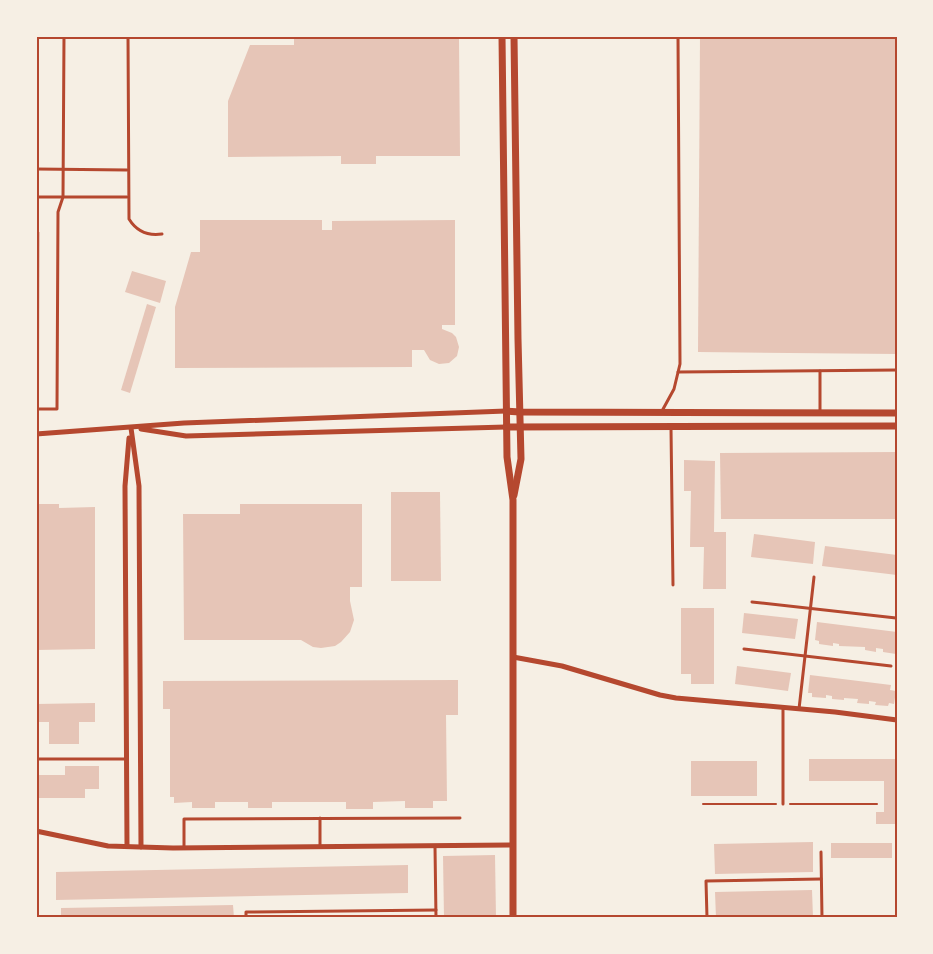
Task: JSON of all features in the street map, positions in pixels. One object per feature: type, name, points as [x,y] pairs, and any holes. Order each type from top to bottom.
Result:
[{"type":"street","points":[[502,36],[506,427],[507,457],[513,500],[513,918]]},
{"type":"street","points":[[513,500],[521,459],[514,36]]},
{"type":"street","points":[[36,434],[184,423],[506,411],[660,414],[897,413]]},
{"type":"street","points":[[130,428],[186,436],[506,427],[897,426]]},
{"type":"street","points":[[127,846],[125,486],[130,428]]},
{"type":"street","points":[[130,428],[139,486],[141,847]]},
{"type":"street","points":[[513,657],[562,666],[660,695],[897,720]]},
{"type":"street","points":[[36,831],[108,846],[141,847],[513,844]]},
{"type":"lane","points":[[36,409],[57,409],[58,212],[63,197],[64,36]]},
{"type":"lane","points":[[128,36],[129,219],[146,234],[162,234]]},
{"type":"lane","points":[[660,414],[674,389],[680,352],[678,36]]},
{"type":"lane","points":[[36,169],[128,170]]},
{"type":"lane","points":[[36,197],[128,197]]},
{"type":"lane","points":[[678,372],[897,370]]},
{"type":"lane","points":[[820,371],[820,413]]},
{"type":"lane","points":[[671,427],[673,585]]},
{"type":"lane","points":[[799,709],[814,577]]},
{"type":"lane","points":[[752,602],[896,618]]},
{"type":"lane","points":[[744,650],[891,666]]},
{"type":"lane","points":[[783,707],[783,804]]},
{"type":"lane","points":[[36,759],[126,759]]},
{"type":"lane","points":[[320,818],[320,846]]},
{"type":"lane","points":[[184,848],[184,819],[460,818]]},
{"type":"lane","points":[[435,845],[436,918]]},
{"type":"lane","points":[[821,852],[822,918]]},
{"type":"lane","points":[[707,918],[706,881],[822,879]]},
{"type":"lane","points":[[246,918],[246,912],[436,910]]},
{"type":"building","points":[[356,36],[379,36],[379,39],[412,39],[412,36],[459,39],[460,156],[376,156],[376,164],[341,164],[341,156],[228,157],[228,101],[250,45],[294,45],[294,39],[356,39]]},
{"type":"building","points":[[700,36],[897,36],[897,354],[698,352]]},
{"type":"building","points":[[200,220],[322,220],[322,230],[332,230],[332,221],[455,220],[455,325],[442,325],[442,329],[456,337],[459,347],[457,356],[449,363],[439,364],[430,360],[424,350],[412,350],[412,367],[175,368],[175,307],[191,252],[200,252]]},
{"type":"building","points":[[36,232],[40,232],[39,397],[36,397]]},
{"type":"building","points":[[132,271],[166,281],[160,303],[125,292]]},
{"type":"building","points":[[147,304],[156,307],[130,393],[121,390]]},
{"type":"building","points":[[897,452],[897,519],[721,519],[720,453]]},
{"type":"building","points":[[684,460],[715,461],[714,532],[726,532],[726,589],[703,589],[704,547],[690,547],[691,491],[684,491]]},
{"type":"building","points":[[391,492],[440,492],[441,581],[391,581]]},
{"type":"building","points":[[36,504],[59,504],[59,508],[95,507],[95,649],[36,650]]},
{"type":"building","points":[[240,504],[362,504],[362,587],[350,587],[354,620],[350,632],[341,642],[335,646],[321,648],[313,647],[301,640],[184,640],[183,514],[240,514]]},
{"type":"building","points":[[754,534],[815,542],[813,564],[751,557]]},
{"type":"building","points":[[825,546],[897,555],[897,575],[822,566]]},
{"type":"building","points":[[681,608],[714,608],[714,684],[691,684],[691,674],[681,674]]},
{"type":"building","points":[[744,613],[798,619],[795,639],[742,633]]},
{"type":"building","points":[[817,622],[897,632],[896,654],[883,652],[883,649],[876,648],[876,652],[865,650],[865,647],[839,646],[833,643],[833,646],[819,644],[819,641],[815,640]]},
{"type":"building","points":[[737,666],[791,673],[788,691],[735,684]]},
{"type":"building","points":[[810,675],[891,685],[890,690],[896,691],[894,704],[875,705],[876,702],[869,701],[869,704],[857,703],[858,699],[832,699],[832,696],[826,695],[826,698],[812,697],[812,693],[808,693]]},
{"type":"building","points":[[458,680],[458,715],[446,715],[447,801],[433,801],[433,808],[405,808],[405,801],[373,802],[373,809],[346,809],[346,802],[272,802],[272,808],[248,808],[248,802],[215,802],[215,808],[192,808],[192,802],[174,803],[174,797],[170,797],[170,709],[163,709],[163,681]]},
{"type":"building","points":[[95,703],[95,722],[79,722],[79,744],[49,744],[49,722],[36,722],[36,704]]},
{"type":"building","points":[[809,759],[897,759],[897,824],[876,824],[876,812],[884,812],[884,781],[809,781]]},
{"type":"building","points":[[691,761],[757,761],[757,796],[691,796]]},
{"type":"building","points":[[65,766],[99,766],[99,789],[85,789],[85,798],[36,798],[36,775],[65,775]]},
{"type":"building","points":[[813,842],[813,872],[715,874],[714,844]]},
{"type":"building","points":[[831,843],[892,843],[892,858],[831,858]]},
{"type":"building","points":[[495,855],[496,918],[444,918],[443,856]]},
{"type":"building","points":[[408,865],[408,893],[56,900],[56,872]]},
{"type":"building","points":[[812,890],[813,918],[716,918],[715,892]]},
{"type":"building","points":[[233,905],[234,918],[61,918],[61,908]]}]
